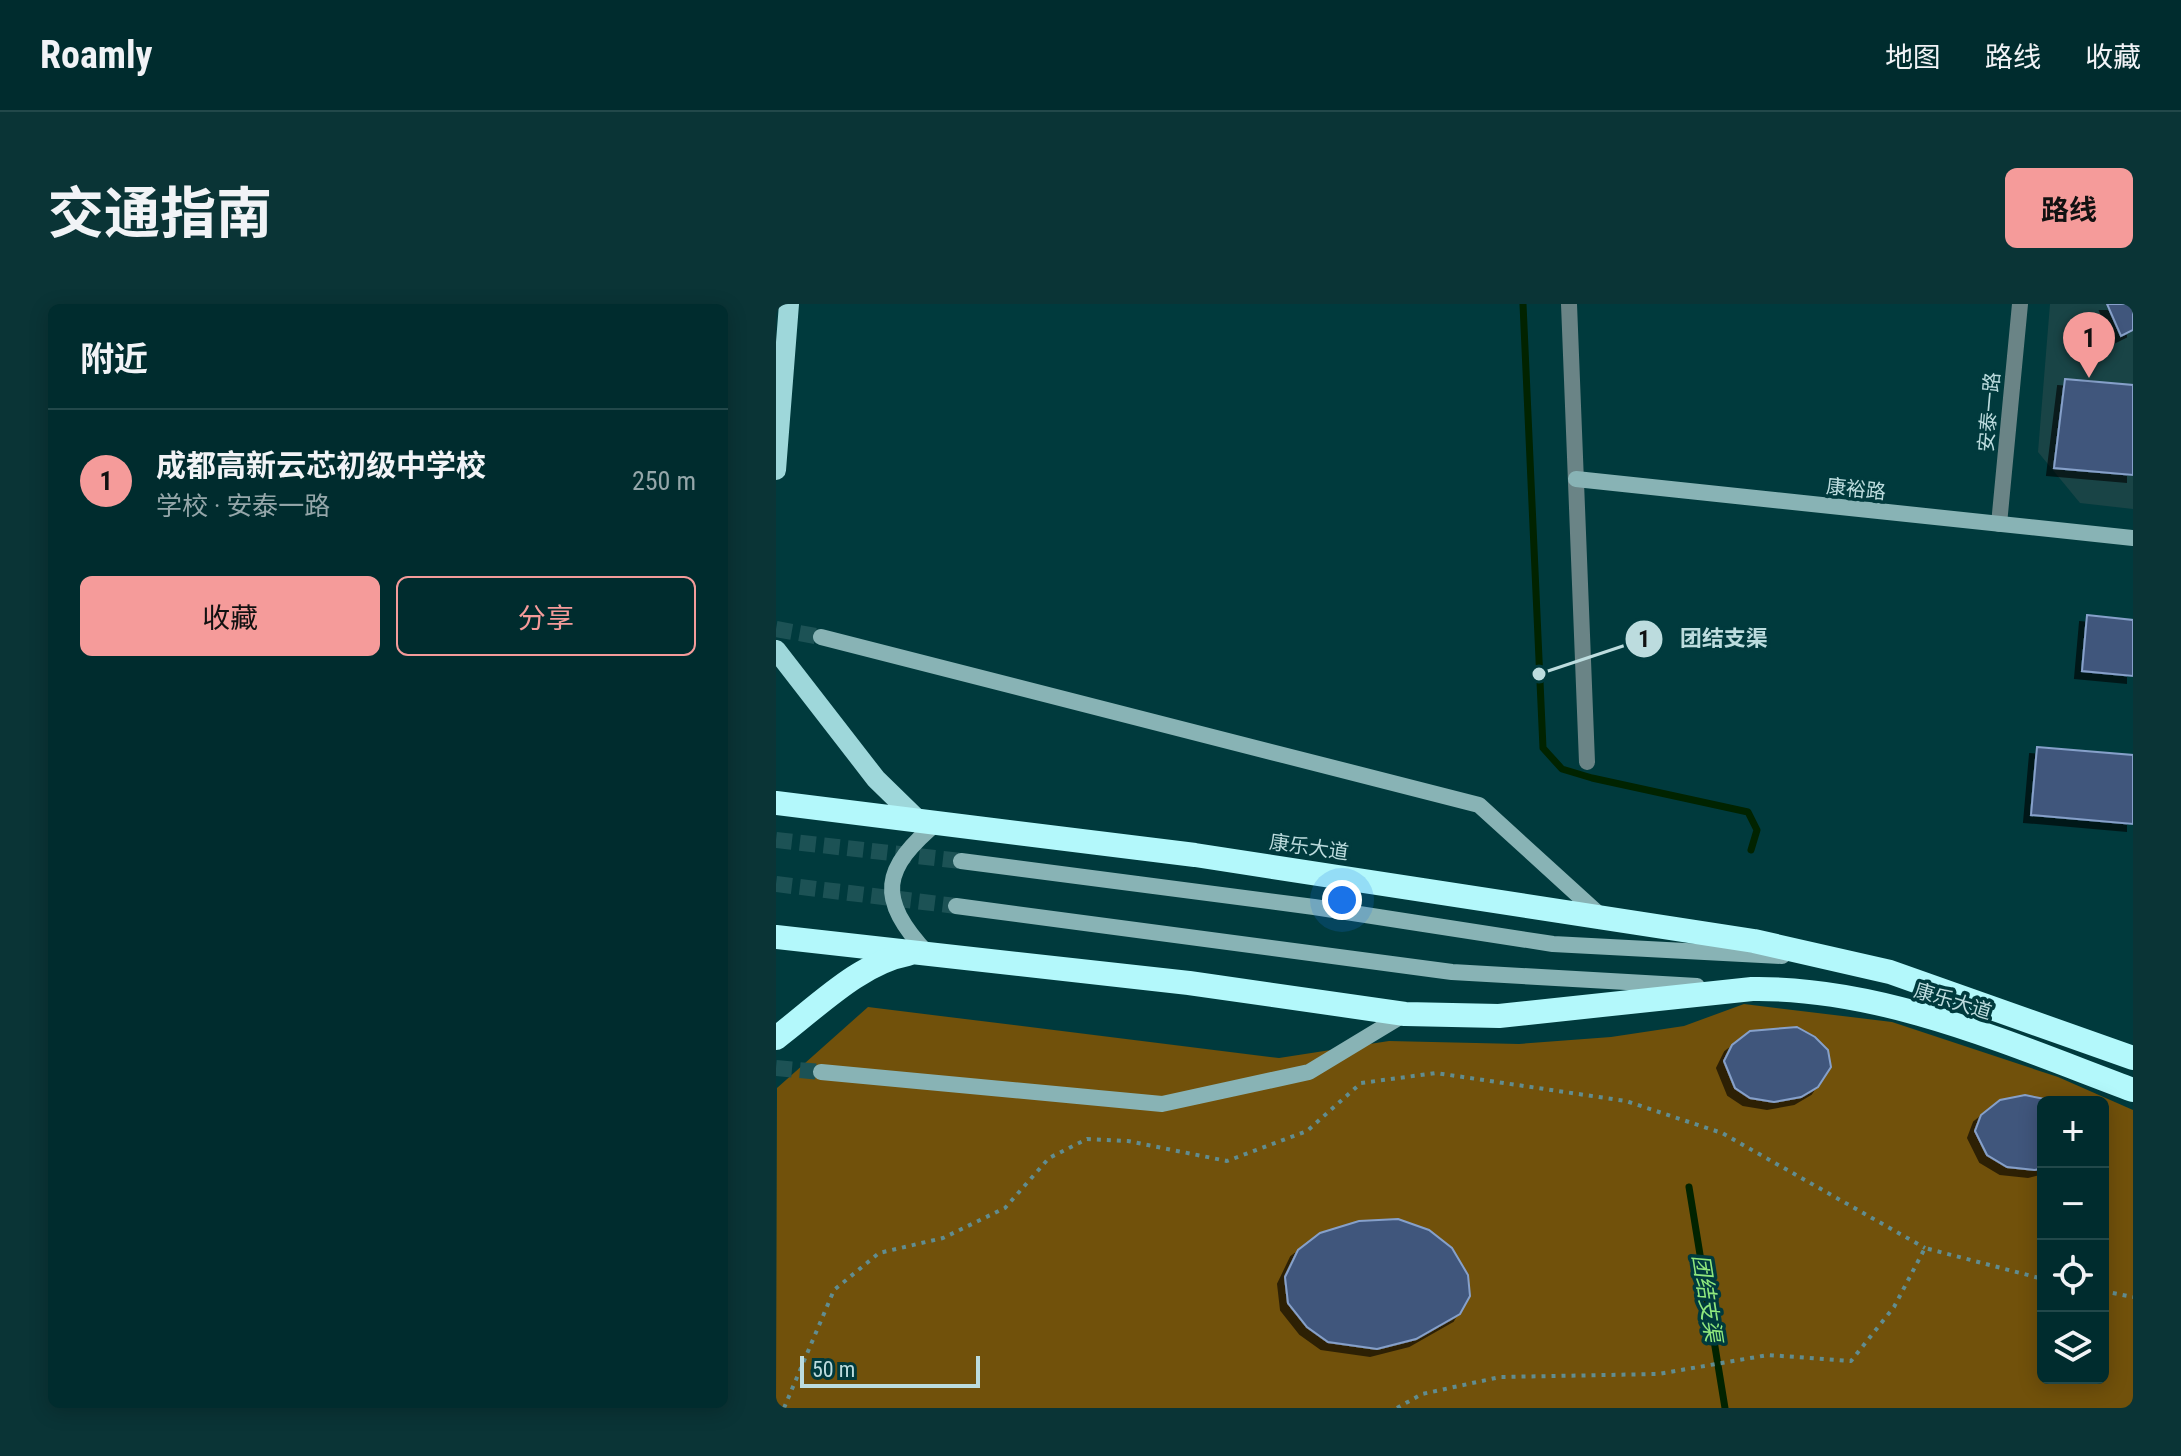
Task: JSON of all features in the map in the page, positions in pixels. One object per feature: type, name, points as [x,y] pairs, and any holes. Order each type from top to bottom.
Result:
[{"type":"highway","name":"康乐大道","points":[[776,803],[927,819],[1376,880],[1754,941],[1890,972],[2133,1058]]},
{"type":"highway","name":"康乐大道","points":[[776,937],[1189,983],[1405,1014],[1499,1016],[1752,989],[1790,988],[1859,998],[1998,1040],[2133,1090]]},
{"type":"highway","points":[[776,1038],[857,977],[895,957],[923,953]]},
{"type":"main road","points":[[776,470],[789,304]]},
{"type":"main road","points":[[776,650],[876,779],[927,819]]},
{"type":"street","points":[[1569,304],[1587,762]]},
{"type":"street","name":"安泰一路","points":[[1999,524],[2020,304]]},
{"type":"street","name":"康裕路","points":[[1576,479],[2133,538]]},
{"type":"street","points":[[821,637],[1479,805],[1603,918]]},
{"type":"street","points":[[923,953],[894,910],[889,884],[896,863],[927,819]]},
{"type":"street","name":"康乐大道","points":[[961,861],[1314,907],[1553,944],[1832,958]]},
{"type":"street","name":"康乐大道","points":[[956,906],[1452,972],[1752,989]]},
{"type":"street","points":[[821,1072],[1162,1104],[1309,1072],[1405,1014]]},
{"type":"path","points":[[784,1408],[834,1290],[879,1253],[943,1238],[1005,1208],[1049,1158],[1087,1139],[1128,1141],[1227,1161],[1307,1131],[1361,1083],[1436,1073],[1626,1101],[1722,1133],[1925,1248],[2037,1277]]},
{"type":"path","points":[[1397,1408],[1422,1394],[1500,1377],[1658,1374],[1768,1355],[1851,1361],[1894,1307],[1925,1248]]},
{"type":"path","points":[[2109,1292],[2133,1297]]},
{"type":"shaded area","points":[[2050,304],[2133,304],[2133,509],[2080,503],[2038,452]]},
{"type":"shaded area","points":[[1744,1004],[1892,1022],[2058,1077],[2101,1096],[2037,1096],[2037,1384],[2109,1384],[2109,1099],[2133,1110],[2133,1408],[776,1408],[777,1088],[868,1007],[1279,1058],[1389,1041],[1519,1044],[1611,1037],[1684,1026]]},
{"type":"building","points":[[2107,304],[2133,304],[2133,330],[2121,336]]},
{"type":"building","points":[[2065,379],[2133,385],[2133,475],[2054,468]]},
{"type":"building","points":[[2087,615],[2133,620],[2133,676],[2082,671]]},
{"type":"building","points":[[2037,747],[2133,755],[2133,824],[2031,815]]},
{"type":"building","points":[[1797,1027],[1815,1037],[1828,1050],[1831,1067],[1818,1087],[1801,1097],[1774,1102],[1750,1098],[1735,1088],[1724,1061],[1732,1045],[1750,1031]]},
{"type":"building","points":[[2025,1095],[2037,1097],[2037,1170],[2007,1167],[1987,1155],[1975,1131],[1981,1115],[2000,1100]]},
{"type":"building","points":[[1398,1219],[1429,1230],[1452,1248],[1468,1275],[1470,1296],[1460,1314],[1416,1339],[1377,1349],[1328,1342],[1307,1327],[1288,1303],[1285,1277],[1298,1250],[1320,1233],[1359,1221]]},
{"type":"waterway","name":"团结支渠","points":[[1523,304],[1543,748],[1562,769],[1748,812],[1757,830],[1751,850]]},
{"type":"waterway","name":"团结支渠","points":[[1689,1187],[1725,1408]]},
{"type":"tunnel","points":[[776,629],[821,637]]},
{"type":"tunnel","points":[[776,840],[961,861]]},
{"type":"tunnel","points":[[776,884],[956,906]]},
{"type":"tunnel","points":[[776,1068],[821,1072]]},
{"type":"place","name":"成都高新云芯初级中学校","points":[[2089,378]]},
{"type":"place","name":"团结支渠","points":[[1539,674]]}]
